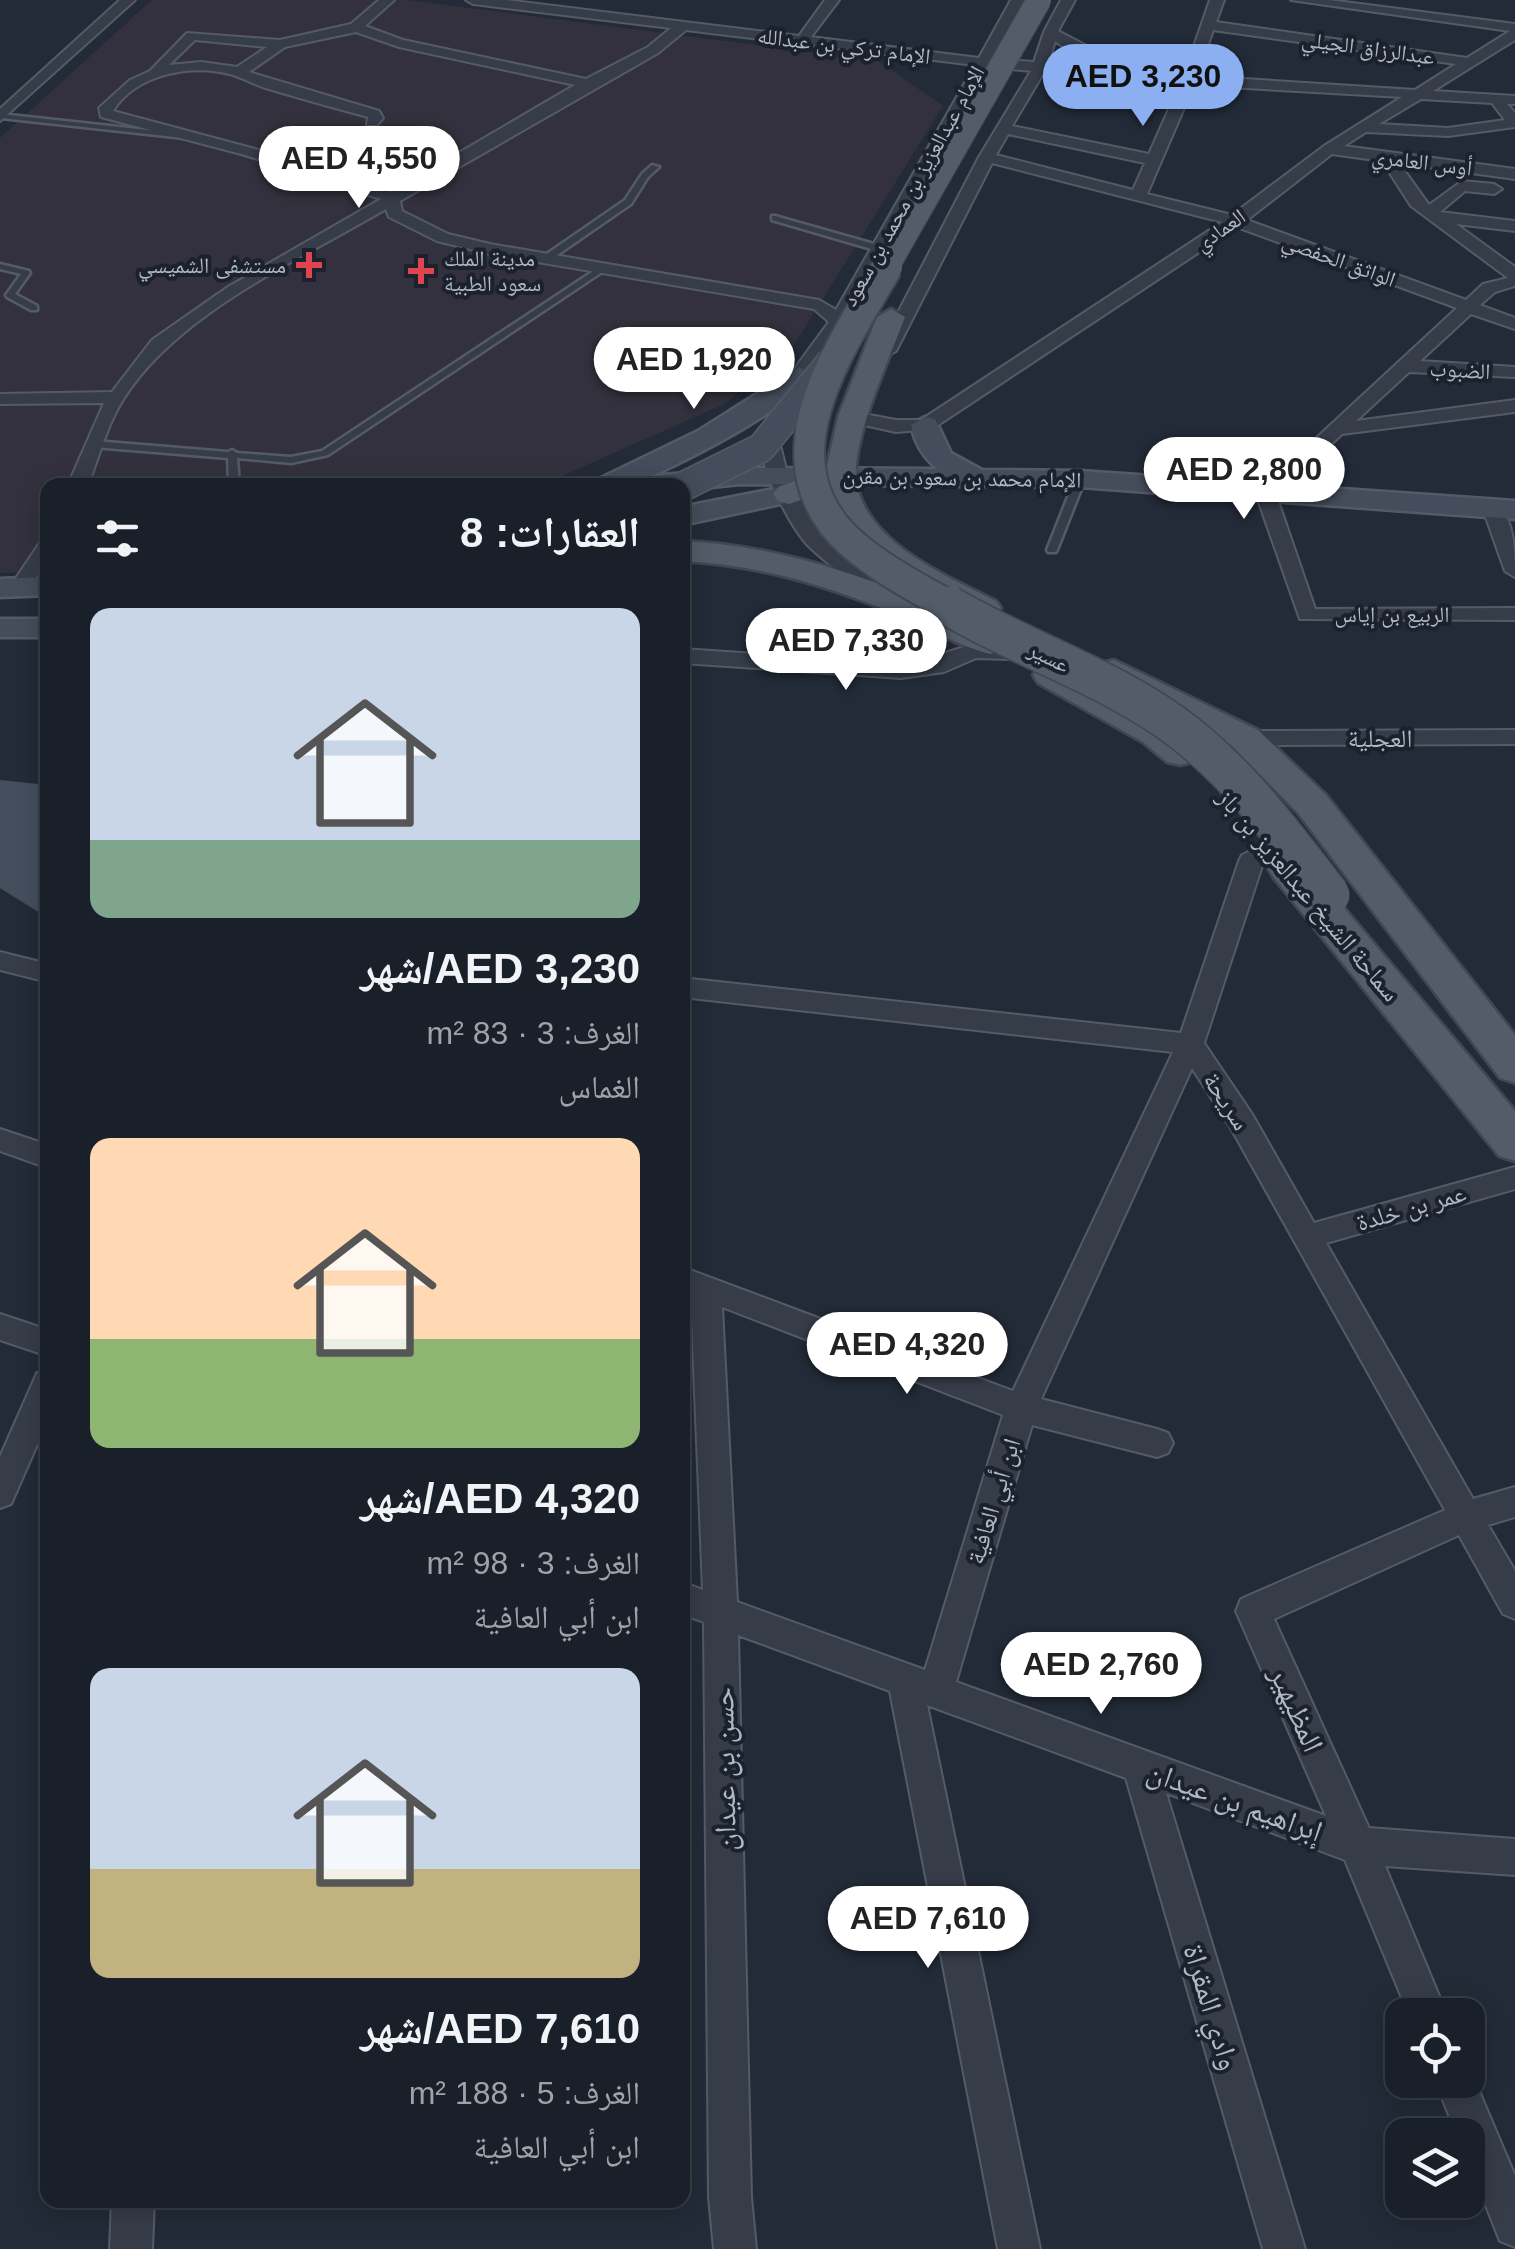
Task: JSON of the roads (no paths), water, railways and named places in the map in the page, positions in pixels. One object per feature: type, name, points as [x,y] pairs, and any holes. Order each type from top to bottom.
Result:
[{"type":"main road","name":"الإمام عبدالعزيز بن محمد بن سعود","points":[[836,356],[1039,0]]},
{"type":"main road","name":"الإمام عبدالعزيز بن محمد بن سعود","points":[[853,417],[891,317],[1056,0]]},
{"type":"main road","name":"عسير","points":[[836,356],[807,437],[806,460],[828,518],[851,543],[909,583],[966,616],[1129,697],[1186,733],[1247,788],[1330,894],[1406,1010]]},
{"type":"main road","points":[[853,417],[840,475],[848,505],[858,521],[895,556],[950,590],[1245,738],[1312,804],[1515,1066]]},
{"type":"main road","points":[[783,486],[840,475]]},
{"type":"main road","name":"سماحة الشيخ عبدالعزيز بن باز","points":[[690,552],[774,563],[851,584],[1010,652],[1156,734],[1212,780],[1406,1010]]},
{"type":"main road","points":[[1406,1010],[1515,1143]]},
{"type":"street","points":[[0,116],[128,0]]},
{"type":"street","points":[[153,73],[192,36],[282,44],[332,35],[356,26],[387,0]]},
{"type":"street","name":"الإمام تركي بن عبدالله","points":[[473,0],[980,62],[1189,80],[1310,63],[1422,94],[1515,100]]},
{"type":"street","points":[[593,16],[609,0]]},
{"type":"street","points":[[802,42],[832,0]]},
{"type":"street","name":"الإمام عبدالعزيز بن محمد بن سعود","points":[[783,486],[771,445],[776,422],[799,375],[838,320],[1018,0]]},
{"type":"street","points":[[975,477],[946,466],[928,444],[925,425],[896,426],[853,417],[987,157],[1040,67],[1051,32],[1068,0]]},
{"type":"street","points":[[1138,196],[1189,80],[1217,0]]},
{"type":"street","points":[[1298,0],[1515,31]]},
{"type":"street","points":[[1310,63],[1316,1]]},
{"type":"street","name":"عبدالرزاق الجيلي","points":[[1208,25],[1310,63],[1468,62]]},
{"type":"street","points":[[356,26],[399,43],[588,84]]},
{"type":"street","points":[[81,478],[107,411],[158,344],[234,291],[391,197],[653,50],[682,27]]},
{"type":"street","name":"العمادي","points":[[925,425],[1235,221],[1329,149],[1422,94],[1515,31]]},
{"type":"street","points":[[1051,32],[1078,50],[1154,77]]},
{"type":"street","points":[[204,64],[228,39]]},
{"type":"street","points":[[238,72],[282,44]]},
{"type":"street","points":[[372,122],[374,114],[204,64],[168,67],[153,73],[132,84],[106,108],[106,114],[391,197]]},
{"type":"street","points":[[1366,128],[1448,132],[1515,123],[1496,98]]},
{"type":"street","points":[[1006,126],[1154,160]]},
{"type":"street","points":[[1448,132],[1464,143]]},
{"type":"street","name":"أوس العامري","points":[[1329,149],[1515,174]]},
{"type":"street","points":[[1481,154],[1491,171]]},
{"type":"street","name":"الواثق الحفصي","points":[[987,157],[1235,221],[1515,324]]},
{"type":"street","points":[[1266,494],[1512,272],[1417,202],[1390,159]]},
{"type":"street","points":[[1433,215],[1462,186],[1515,191]]},
{"type":"street","points":[[391,197],[395,214],[443,238],[544,260],[820,305],[838,320]]},
{"type":"street","points":[[1433,215],[1515,228]]},
{"type":"street","points":[[1469,241],[1515,228]]},
{"type":"street","points":[[690,483],[761,448],[836,356]]},
{"type":"street","name":"الضبوب","points":[[1405,366],[1515,372]]},
{"type":"street","points":[[626,478],[698,443],[754,409],[799,375]]},
{"type":"street","points":[[0,399],[118,397]]},
{"type":"street","points":[[1335,429],[1515,406]]},
{"type":"street","name":"الإمام محمد بن سعود بن مقرن","points":[[840,475],[1080,480],[1504,510]]},
{"type":"street","points":[[690,481],[740,476],[783,486]]},
{"type":"street","points":[[690,514],[783,486]]},
{"type":"street","points":[[783,486],[799,518],[824,549],[865,580],[916,610]]},
{"type":"street","name":"الربيع بن إياس","points":[[1266,494],[1306,615],[1515,614]]},
{"type":"street","points":[[1504,510],[1515,571]]},
{"type":"street","points":[[23,592],[40,561]]},
{"type":"street","points":[[0,628],[40,628]]},
{"type":"street","points":[[690,657],[901,671],[936,667],[954,656],[976,651],[1010,652]]},
{"type":"street","name":"العجلية","points":[[1245,738],[1515,737]]},
{"type":"street","name":"ابن أبي العافية","points":[[1018,2249],[921,1685],[1021,1408],[1190,1044],[1251,861],[1272,848]]},
{"type":"street","points":[[0,961],[40,972]]},
{"type":"street","name":"سريحة","points":[[690,988],[1190,1044],[1242,1122],[1515,1603]]},
{"type":"street","points":[[0,1140],[40,1154]]},
{"type":"street","name":"عمر بن خلدة","points":[[1307,1237],[1515,1178]]},
{"type":"street","points":[[694,1284],[1021,1408],[1157,1443]]},
{"type":"street","name":"حسن بن عيدان","points":[[694,1284],[722,1613],[730,2198],[735,2249]]},
{"type":"street","points":[[0,1328],[40,1340]]},
{"type":"street","points":[[0,1493],[40,1401]]},
{"type":"street","name":"المظيهير","points":[[1421,1998],[1253,1611],[1466,1516],[1515,1502]]},
{"type":"street","name":"إبراهيم بن عيدان","points":[[690,1601],[1358,1846],[1515,1857]]},
{"type":"street","name":"وادي المقراة","points":[[1140,1766],[1284,2249]]},
{"type":"street","points":[[1462,2098],[1515,2226]]},
{"type":"street","points":[[130,2249],[133,2208]]},
{"type":"lane","points":[[0,116],[199,138]]},
{"type":"lane","points":[[544,260],[634,197],[637,182],[655,167]]},
{"type":"lane","points":[[775,218],[878,248]]},
{"type":"lane","points":[[0,266],[26,274],[10,296],[34,308]]},
{"type":"lane","points":[[94,444],[291,460],[325,453],[604,268]]},
{"type":"lane","points":[[232,453],[234,478]]},
{"type":"lane","points":[[1052,550],[1080,480]]},
{"type":"place","name":"مستشفى الشميسي","points":[[309,265]]},
{"type":"place","name":"مدينة الملك سعود الطبية","points":[[421,271]]}]
